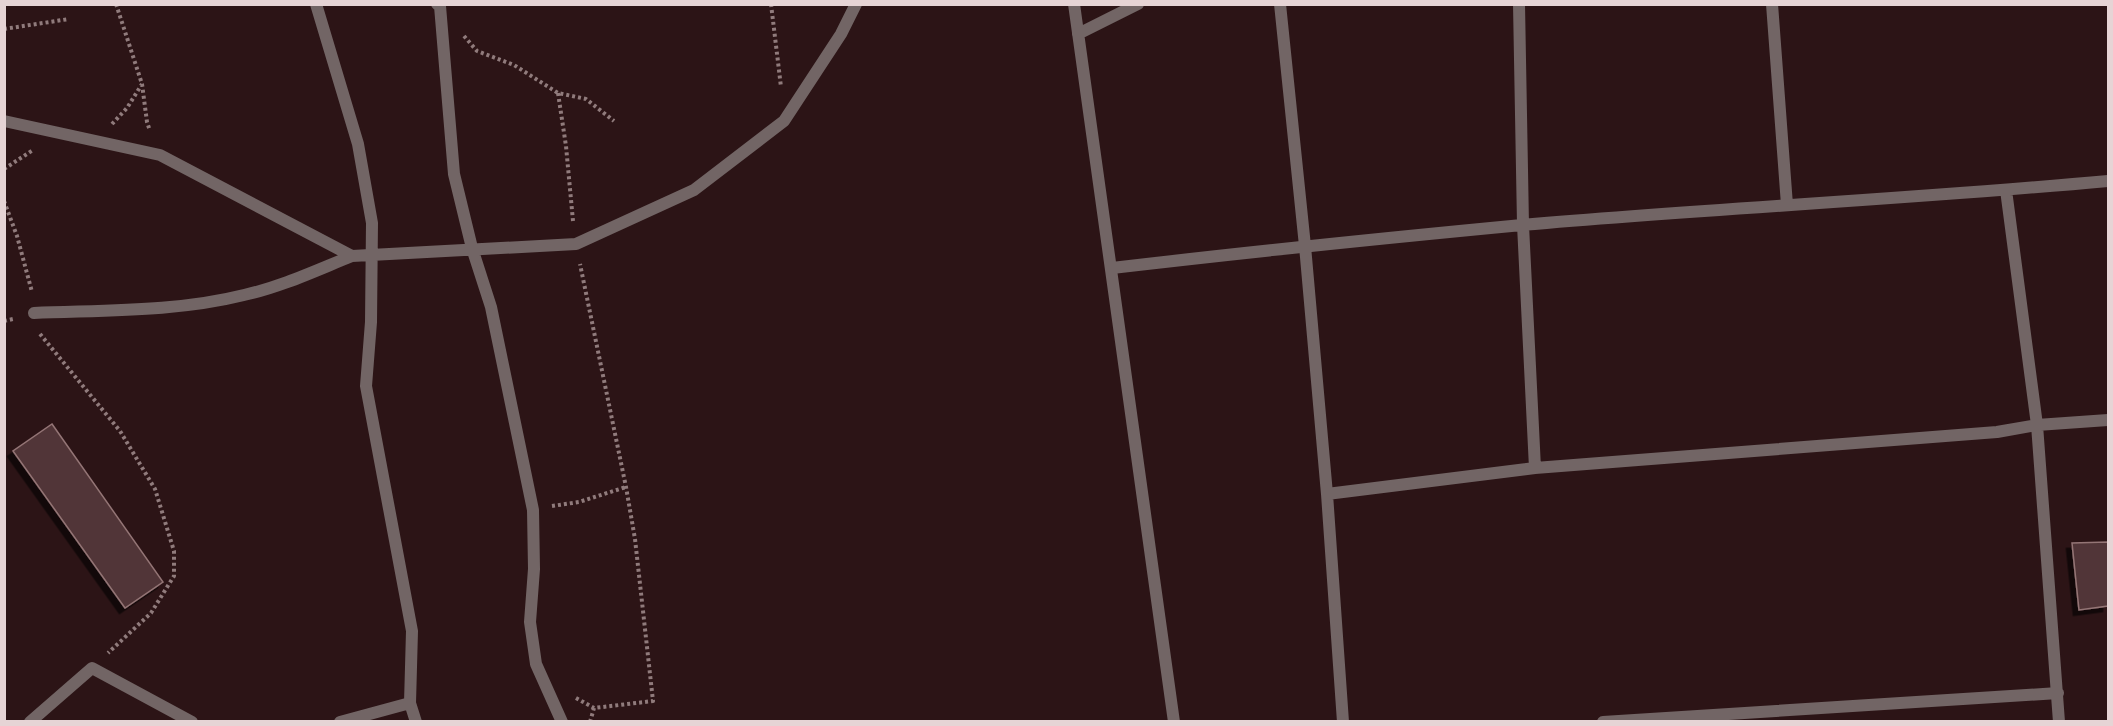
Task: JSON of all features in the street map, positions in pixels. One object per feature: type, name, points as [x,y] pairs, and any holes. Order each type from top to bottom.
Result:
[{"type":"street","points":[[316,4],[358,144],[372,224],[371,322],[366,386],[412,631],[410,703],[416,722]]},
{"type":"street","points":[[34,313],[152,309],[211,302],[246,295],[352,256],[576,244],[694,190],[784,121],[841,34],[856,4]]},
{"type":"street","points":[[1074,4],[1174,722]]},
{"type":"street","points":[[1078,34],[1138,4]]},
{"type":"street","points":[[1280,4],[1327,494],[1343,722]]},
{"type":"street","points":[[1519,4],[1523,225],[1535,468]]},
{"type":"street","points":[[1772,4],[1787,205]]},
{"type":"street","points":[[439,5],[454,174],[472,248],[491,307],[533,510],[534,569],[530,622],[536,664],[562,722]]},
{"type":"street","points":[[4,121],[160,155],[352,256]]},
{"type":"street","points":[[1112,268],[1523,225],[2109,181]]},
{"type":"street","points":[[2006,190],[2037,425],[2059,722]]},
{"type":"street","points":[[1327,494],[1535,468],[1997,432],[2037,425],[2109,420]]},
{"type":"street","points":[[30,722],[92,668],[192,722]]},
{"type":"street","points":[[1603,722],[2058,693]]},
{"type":"street","points":[[340,722],[410,703]]},
{"type":"path","points":[[116,4],[142,84],[147,122],[160,155]]},
{"type":"path","points":[[771,4],[784,121]]},
{"type":"path","points":[[439,5],[477,51],[514,64],[558,93],[586,99],[614,121]]},
{"type":"path","points":[[4,29],[69,19]]},
{"type":"path","points":[[558,93],[576,244],[635,539],[652,701],[594,708],[566,692]]},
{"type":"path","points":[[4,201],[31,285],[36,329],[120,431],[155,489],[174,551],[174,576],[151,613],[92,668]]},
{"type":"path","points":[[533,510],[579,502],[626,487]]},
{"type":"path","points":[[590,722],[594,708]]},
{"type":"building","points":[[52,424],[163,582],[125,608],[13,451]]},
{"type":"building","points":[[2108,542],[2108,606],[2079,610],[2072,543]]}]
